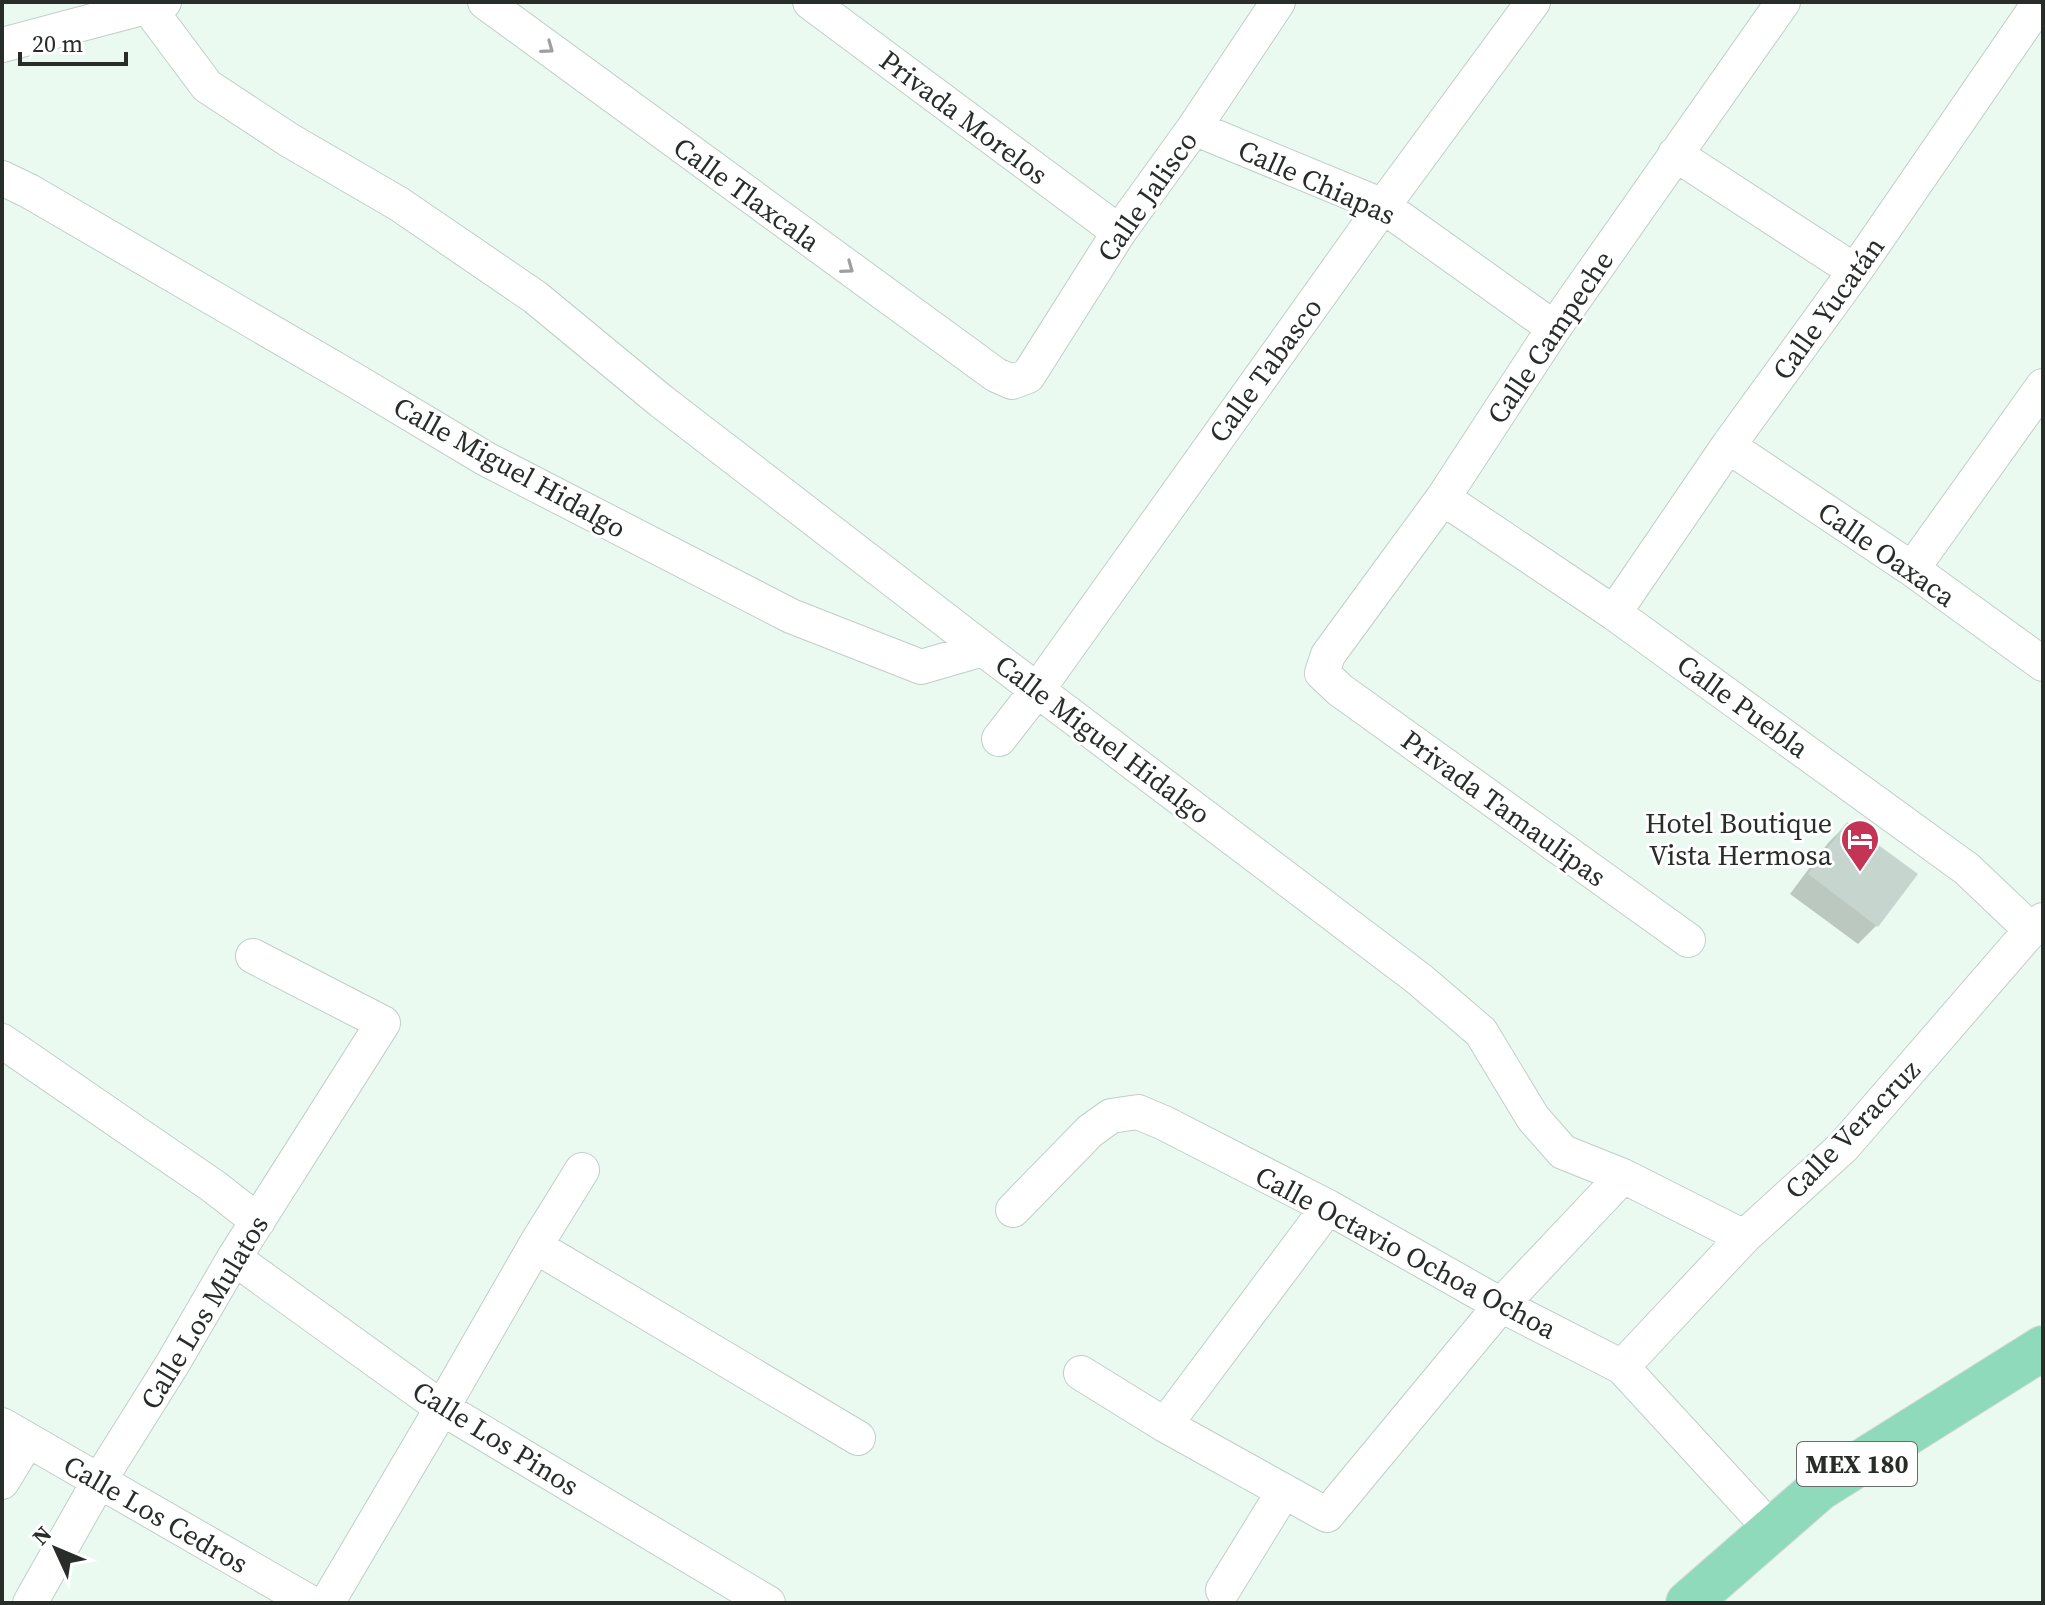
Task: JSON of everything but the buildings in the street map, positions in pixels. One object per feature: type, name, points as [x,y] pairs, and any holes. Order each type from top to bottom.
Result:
[{"type":"main road","name":"MEX 180","points":[[1688,1603],[1820,1488],[2043,1348]]},
{"type":"street","name":"Calle Tlaxcala","points":[[485,2],[996,375],[1012,382]]},
{"type":"street","name":"Privada Morelos","points":[[810,2],[1119,232]]},
{"type":"street","name":"Calle Jalisco","points":[[1012,382],[1028,376],[1119,232],[1194,128],[1278,2]]},
{"type":"street","name":"Calle Tabasco","points":[[999,739],[1533,2]]},
{"type":"street","name":"Calle Campeche","points":[[1322,673],[1328,655],[1443,498],[1554,328],[1783,2]]},
{"type":"street","name":"Calle Yucatán","points":[[1614,613],[2040,2]]},
{"type":"street","points":[[2,45],[156,4],[207,86],[289,140],[399,204],[535,297],[661,401],[983,649]]},
{"type":"street","name":"Calle Chiapas","points":[[1194,128],[1383,206],[1554,328]]},
{"type":"street","points":[[1675,154],[1855,271]]},
{"type":"street","name":"Calle Miguel Hidalgo","points":[[2,178],[341,372],[486,459],[791,616],[921,667],[983,649],[1419,979],[1481,1032],[1533,1118],[1563,1152],[1623,1176],[1744,1237]]},
{"type":"street","points":[[1912,569],[2043,386]]},
{"type":"street","name":"Calle Oaxaca","points":[[1728,446],[1912,569],[2043,664]]},
{"type":"street","name":"Calle Puebla","points":[[1443,498],[1614,613],[1967,869],[2037,925]]},
{"type":"street","name":"Privada Tamaulipas","points":[[1322,673],[1353,700],[1688,940]]},
{"type":"street","name":"Calle Veracruz","points":[[1622,1367],[1744,1237],[1843,1147],[2037,925]]},
{"type":"street","name":"Calle Los Mulatos","points":[[30,1603],[99,1481],[234,1258],[383,1023],[253,956]]},
{"type":"street","points":[[2,1041],[213,1186],[258,1221]]},
{"type":"street","name":"Calle Octavio Ochoa Ochoa","points":[[1013,1210],[1090,1131],[1111,1116],[1138,1112],[1328,1207],[1501,1305],[1622,1367],[1771,1529]]},
{"type":"street","points":[[327,1603],[582,1170]]},
{"type":"street","points":[[1081,1373],[1165,1425],[1327,1515],[1501,1305],[1623,1176]]},
{"type":"street","points":[[1165,1425],[1328,1207]]},
{"type":"street","points":[[535,1246],[858,1438]]},
{"type":"street","name":"Calle Los Pinos","points":[[234,1258],[442,1408],[768,1603]]},
{"type":"street","points":[[2,1482],[15,1433]]},
{"type":"street","name":"Calle Los Cedros","points":[[15,1433],[311,1603]]},
{"type":"street","points":[[1223,1590],[1284,1491]]},
{"type":"place","name":"Hotel Boutique Vista Hermosa","points":[[1860,873]]}]
